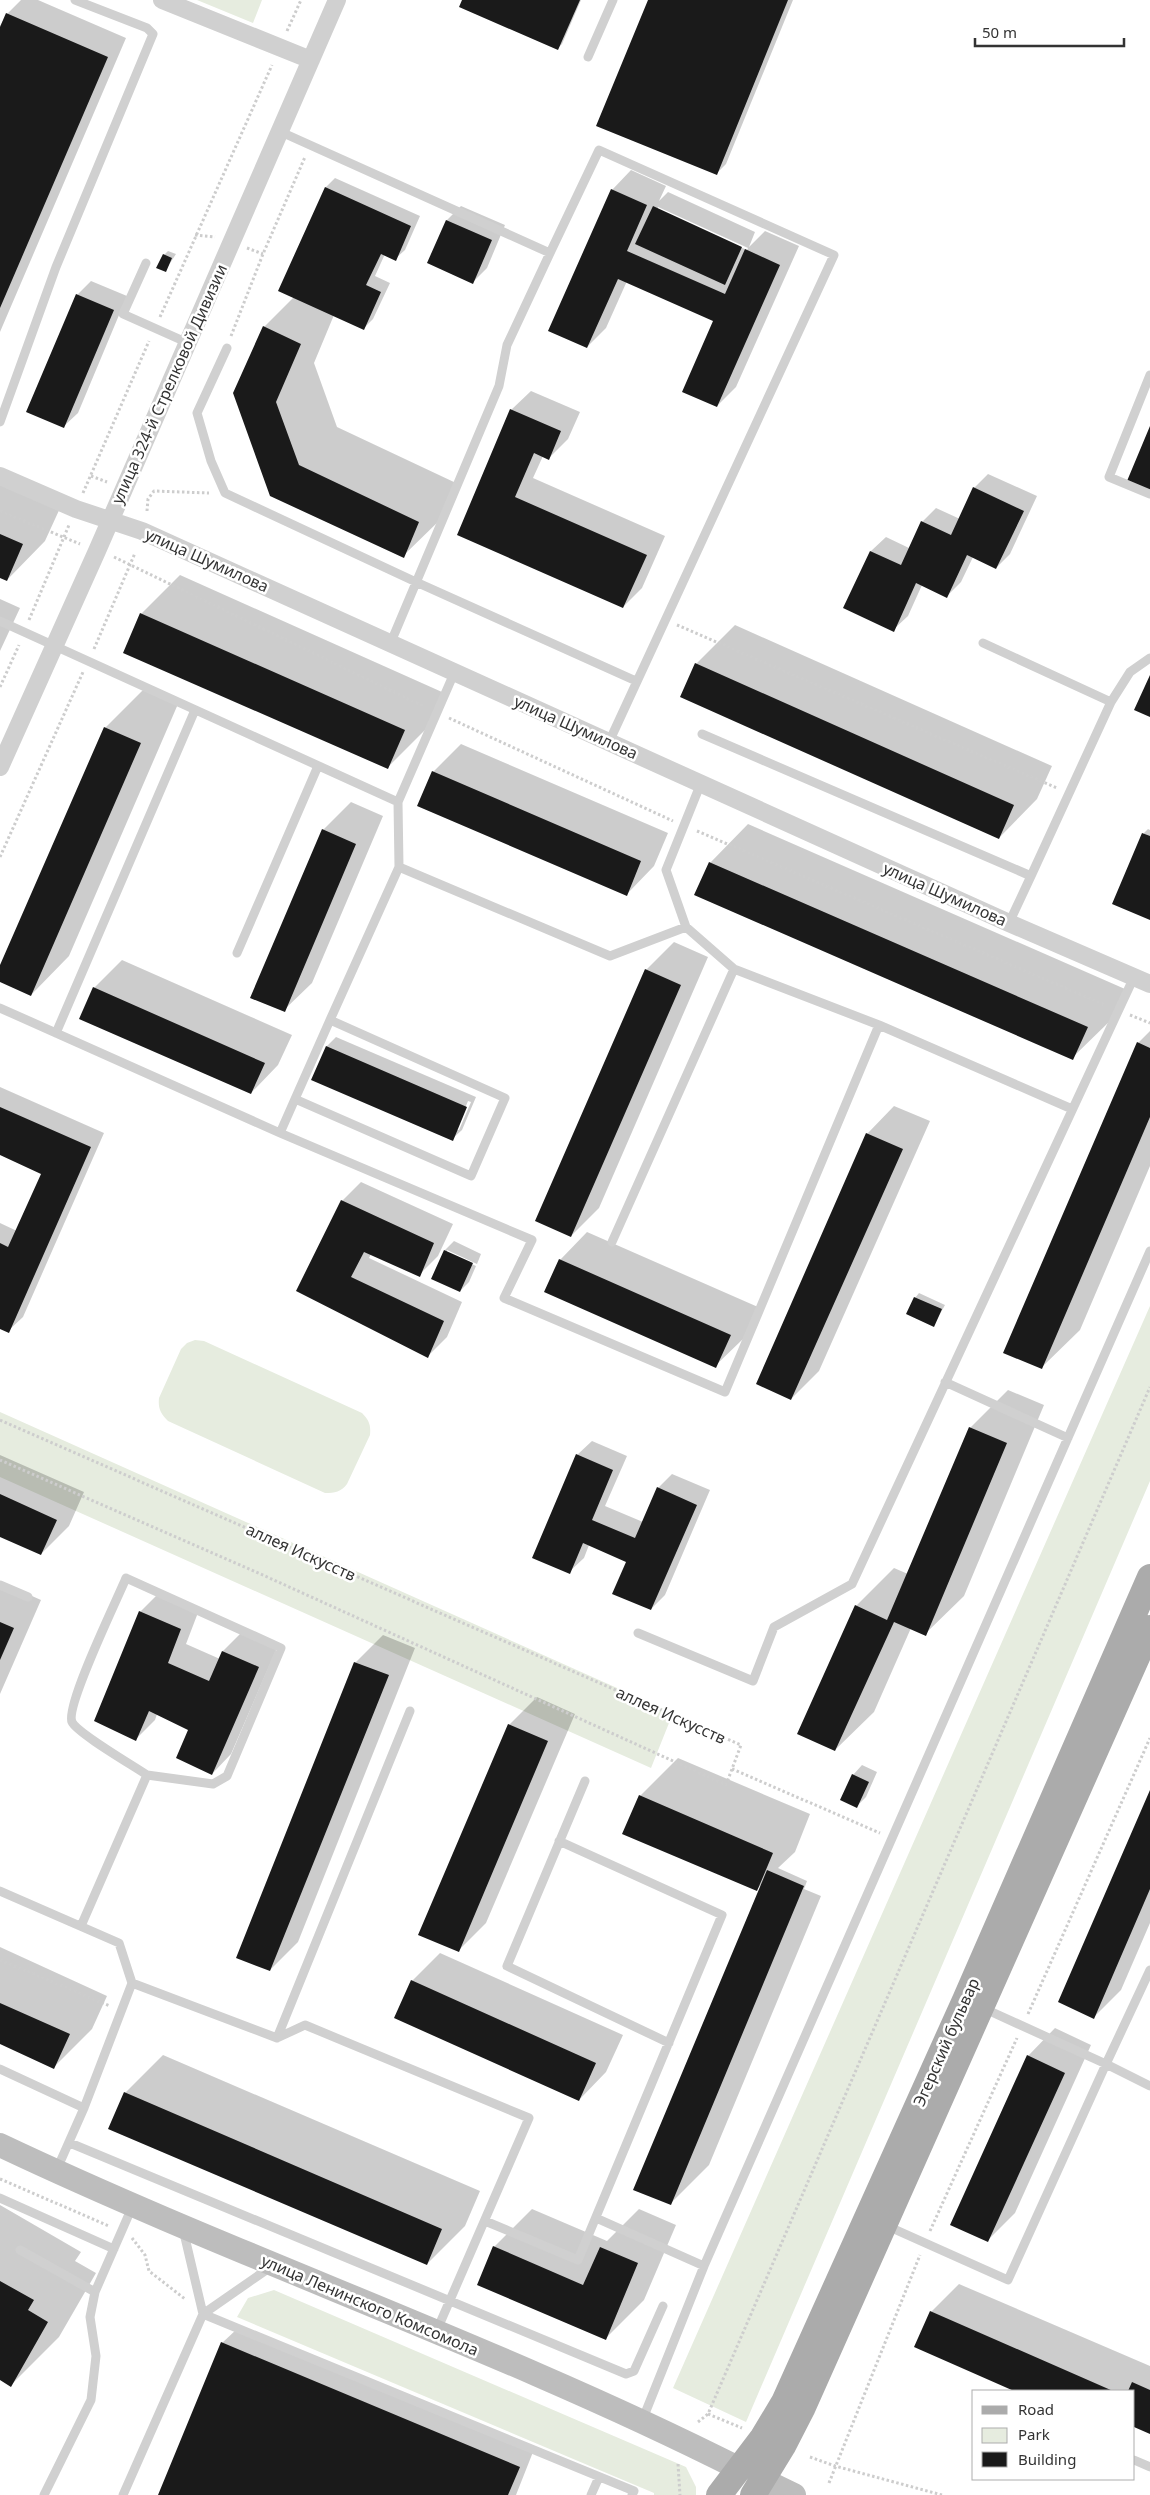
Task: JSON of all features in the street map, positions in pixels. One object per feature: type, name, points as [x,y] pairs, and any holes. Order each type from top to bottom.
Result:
[{"type":"main road","name":"Эгерский бульвар","points":[[758,2488],[803,2407],[885,2225],[1150,1577]]},
{"type":"main road","name":"Эгерский бульвар","points":[[719,2495],[763,2437],[784,2402],[974,2004],[1150,1628]]},
{"type":"main road","name":"улица Ленинского Комсомола","points":[[0,2145],[56,2172],[642,2421],[738,2468]]},
{"type":"main road","points":[[738,2468],[758,2488],[794,2495]]},
{"type":"street","points":[[162,0],[311,60]]},
{"type":"street","name":"улица 324-й Стрелковой Дивизии","points":[[0,767],[281,132],[337,0]]},
{"type":"street","name":"улица Шумилова","points":[[0,476],[76,509],[142,531],[1009,923],[1150,984]]},
{"type":"lane","points":[[0,422],[56,268],[153,34],[147,28],[75,0]]},
{"type":"lane","points":[[588,57],[613,0]]},
{"type":"lane","points":[[281,132],[550,253]]},
{"type":"lane","points":[[391,642],[499,386],[507,345],[599,150],[834,256],[636,680],[609,742]]},
{"type":"lane","points":[[146,263],[123,314],[188,343]]},
{"type":"lane","points":[[227,348],[197,413],[211,461],[225,493],[416,582],[636,680]]},
{"type":"lane","points":[[1150,374],[1109,477],[1150,494]]},
{"type":"lane","points":[[0,621],[398,802]]},
{"type":"lane","points":[[982,642],[1111,702]]},
{"type":"lane","points":[[1009,923],[1111,702],[1130,672],[1150,658]]},
{"type":"lane","points":[[280,1133],[399,867],[398,802],[455,671]]},
{"type":"lane","points":[[56,1033],[195,710]]},
{"type":"lane","points":[[702,734],[1031,876]]},
{"type":"lane","points":[[237,953],[318,766]]},
{"type":"lane","points":[[701,783],[666,870],[686,926],[734,969],[879,1026],[1072,1109]]},
{"type":"lane","points":[[399,867],[610,956],[686,926]]},
{"type":"lane","points":[[612,1242],[734,969]]},
{"type":"lane","points":[[638,1633],[753,1681],[774,1627],[852,1584],[1134,977]]},
{"type":"lane","points":[[0,1008],[280,1133],[532,1240],[504,1298],[725,1392],[879,1026]]},
{"type":"lane","points":[[295,1099],[471,1176],[505,1098],[330,1020]]},
{"type":"lane","points":[[642,2421],[704,2266],[1150,1251]]},
{"type":"lane","points":[[945,1382],[1068,1438]]},
{"type":"lane","points":[[126,1578],[281,1648],[227,1776],[213,1784],[147,1775],[72,1723],[70,1714],[82,1680],[126,1578]]},
{"type":"lane","points":[[0,1585],[28,1598]]},
{"type":"lane","points":[[277,2038],[410,1710]]},
{"type":"lane","points":[[81,1926],[147,1775]]},
{"type":"lane","points":[[584,1781],[508,1966],[669,2043]]},
{"type":"lane","points":[[485,2221],[578,2260],[722,1915],[558,1841]]},
{"type":"lane","points":[[0,1891],[119,1943],[132,1983],[70,2143],[56,2172]]},
{"type":"lane","points":[[885,2225],[1008,2280],[1150,1972]]},
{"type":"lane","points":[[132,1983],[277,2038],[305,2025],[529,2118],[451,2303],[436,2333]]},
{"type":"lane","points":[[974,2004],[1150,2086]]},
{"type":"lane","points":[[0,2069],[84,2108]]},
{"type":"lane","points":[[70,2143],[451,2303],[626,2374],[634,2371],[663,2306]]},
{"type":"lane","points":[[0,2198],[114,2249]]},
{"type":"lane","points":[[44,2495],[91,2400],[96,2356],[90,2317],[95,2292],[133,2204]]},
{"type":"lane","points":[[596,2218],[704,2266]]},
{"type":"lane","points":[[183,2226],[203,2314]]},
{"type":"lane","points":[[20,2250],[95,2292]]},
{"type":"lane","points":[[123,2495],[203,2314],[275,2264]]},
{"type":"lane","points":[[203,2314],[634,2491],[632,2495]]},
{"type":"lane","points":[[1135,2460],[1150,2467]]},
{"type":"lane","points":[[591,2495],[599,2477]]},
{"type":"path","points":[[80,498],[195,235],[301,0]]},
{"type":"path","points":[[227,348],[263,254],[310,145]]},
{"type":"path","points":[[195,235],[216,237]]},
{"type":"path","points":[[243,247],[263,254]]},
{"type":"path","points":[[91,476],[110,484]]},
{"type":"path","points":[[147,511],[148,498],[154,490],[225,493]]},
{"type":"path","points":[[141,496],[148,498]]},
{"type":"path","points":[[0,511],[86,546]]},
{"type":"path","points":[[0,687],[69,524]]},
{"type":"path","points":[[0,857],[135,552]]},
{"type":"path","points":[[114,557],[436,712],[684,826],[1150,1023]]},
{"type":"path","points":[[665,620],[1069,794]]},
{"type":"path","points":[[698,2422],[708,2414],[1150,1387]]},
{"type":"path","name":"аллея Искусств","points":[[0,1420],[741,1745],[726,1785],[274,1580],[0,1460]]},
{"type":"path","points":[[829,2483],[925,2243],[1150,1738]]},
{"type":"path","points":[[732,1768],[892,1838]]},
{"type":"path","points":[[0,1960],[121,2011]]},
{"type":"path","points":[[0,2179],[122,2231],[135,2240],[145,2255],[148,2271],[203,2314]]},
{"type":"path","points":[[708,2414],[744,2429]]},
{"type":"path","points":[[810,2457],[835,2466],[942,2495]]},
{"type":"path","points":[[678,2464],[680,2495]]},
{"type":"green space","points":[[197,0],[262,0],[253,23]]},
{"type":"green space","points":[[1150,1306],[1150,1481],[746,2422],[673,2388]]},
{"type":"green space","points":[[195,1340],[204,1341],[362,1413],[369,1423],[370,1435],[345,1487],[338,1492],[325,1493],[168,1421],[160,1410],[159,1398],[181,1349],[187,1343]]},
{"type":"green space","points":[[0,1412],[673,1713],[651,1768],[0,1477]]},
{"type":"green space","points":[[274,2290],[686,2467],[696,2487],[696,2495],[654,2495],[654,2493],[237,2317],[248,2298]]},
{"type":"building","points":[[462,0],[580,0],[558,50],[459,7]]},
{"type":"building","points":[[648,0],[788,0],[717,175],[596,126]]},
{"type":"building","points":[[6,13],[108,57],[0,308],[0,27]]},
{"type":"building","points":[[325,187],[411,226],[396,261],[381,254],[366,285],[381,292],[364,330],[278,291]]},
{"type":"building","points":[[611,189],[647,205],[627,251],[725,294],[745,249],[780,265],[717,407],[682,392],[713,321],[618,279],[587,348],[548,331]]},
{"type":"building","points":[[653,206],[742,247],[725,285],[635,244]]},
{"type":"building","points":[[446,220],[492,240],[473,284],[427,263]]},
{"type":"building","points":[[163,254],[172,258],[166,272],[156,268]]},
{"type":"building","points":[[76,294],[114,310],[64,428],[26,412]]},
{"type":"building","points":[[263,326],[301,344],[276,402],[299,465],[419,522],[404,558],[270,496],[233,393]]},
{"type":"building","points":[[510,409],[561,431],[549,460],[534,453],[515,497],[647,555],[623,608],[457,535]]},
{"type":"building","points":[[1150,426],[1150,490],[1127,481]]},
{"type":"building","points":[[973,487],[1024,511],[996,569],[967,555],[947,598],[916,583],[894,632],[843,608],[870,551],[901,565],[921,521],[951,535]]},
{"type":"building","points":[[0,534],[23,544],[7,581],[0,578]]},
{"type":"building","points":[[140,613],[405,730],[388,769],[123,653]]},
{"type":"building","points":[[695,663],[1014,805],[999,839],[680,697]]},
{"type":"building","points":[[1150,675],[1150,717],[1134,710]]},
{"type":"building","points":[[104,727],[141,743],[31,996],[0,982],[0,965]]},
{"type":"building","points":[[432,771],[641,861],[627,896],[417,806]]},
{"type":"building","points":[[322,829],[356,844],[285,1012],[250,998]]},
{"type":"building","points":[[1142,833],[1150,836],[1150,920],[1112,904]]},
{"type":"building","points":[[709,862],[1088,1027],[1073,1060],[694,895]]},
{"type":"building","points":[[645,969],[681,985],[571,1237],[535,1221]]},
{"type":"building","points":[[93,987],[265,1063],[251,1094],[79,1019]]},
{"type":"building","points":[[1137,1042],[1150,1048],[1150,1117],[1042,1369],[1003,1353]]},
{"type":"building","points":[[326,1046],[467,1107],[453,1141],[311,1080]]},
{"type":"building","points":[[0,1107],[91,1147],[9,1333],[0,1329],[0,1243],[8,1247],[41,1174],[0,1155]]},
{"type":"building","points":[[866,1133],[903,1149],[791,1400],[756,1384]]},
{"type":"building","points":[[341,1200],[434,1243],[420,1277],[364,1252],[351,1277],[444,1321],[428,1358],[296,1291]]},
{"type":"building","points":[[444,1250],[473,1263],[460,1292],[431,1279]]},
{"type":"building","points":[[559,1259],[731,1335],[716,1368],[544,1292]]},
{"type":"building","points":[[914,1297],[942,1309],[934,1327],[906,1314]]},
{"type":"building","points":[[969,1427],[1007,1443],[926,1636],[894,1622],[835,1751],[797,1734],[855,1605],[887,1620]]},
{"type":"building","points":[[576,1454],[613,1470],[592,1520],[635,1538],[657,1487],[697,1505],[651,1610],[612,1594],[626,1562],[583,1543],[570,1574],[532,1558]]},
{"type":"building","points":[[0,1494],[57,1520],[41,1555],[0,1537]]},
{"type":"building","points":[[139,1611],[181,1629],[168,1663],[209,1681],[222,1651],[259,1667],[212,1775],[176,1758],[188,1730],[149,1711],[136,1741],[94,1721]]},
{"type":"building","points":[[0,1622],[14,1628],[0,1660]]},
{"type":"building","points":[[354,1662],[389,1675],[270,1971],[236,1958]]},
{"type":"building","points":[[508,1724],[548,1741],[459,1952],[418,1935]]},
{"type":"building","points":[[852,1774],[869,1782],[857,1808],[840,1800]]},
{"type":"building","points":[[1150,1790],[1150,1889],[1094,2019],[1058,2002]]},
{"type":"building","points":[[639,1795],[773,1853],[757,1891],[622,1834]]},
{"type":"building","points":[[767,1870],[804,1886],[671,2205],[633,2190]]},
{"type":"building","points":[[411,1980],[596,2063],[579,2101],[394,2018]]},
{"type":"building","points":[[0,2003],[70,2034],[54,2069],[0,2044]]},
{"type":"building","points":[[1027,2055],[1065,2073],[988,2242],[950,2225]]},
{"type":"building","points":[[124,2092],[442,2229],[427,2265],[108,2129]]},
{"type":"building","points":[[493,2246],[583,2285],[600,2247],[638,2263],[606,2340],[477,2285]]},
{"type":"building","points":[[0,2281],[34,2300],[28,2310],[48,2322],[11,2387],[0,2380]]},
{"type":"building","points":[[930,2311],[1111,2390],[1012,2390],[914,2347]]},
{"type":"building","points":[[221,2342],[520,2467],[508,2495],[158,2495]]},
{"type":"building","points":[[1132,2382],[1150,2390],[1150,2434],[1135,2427],[1135,2390],[1128,2390]]}]
